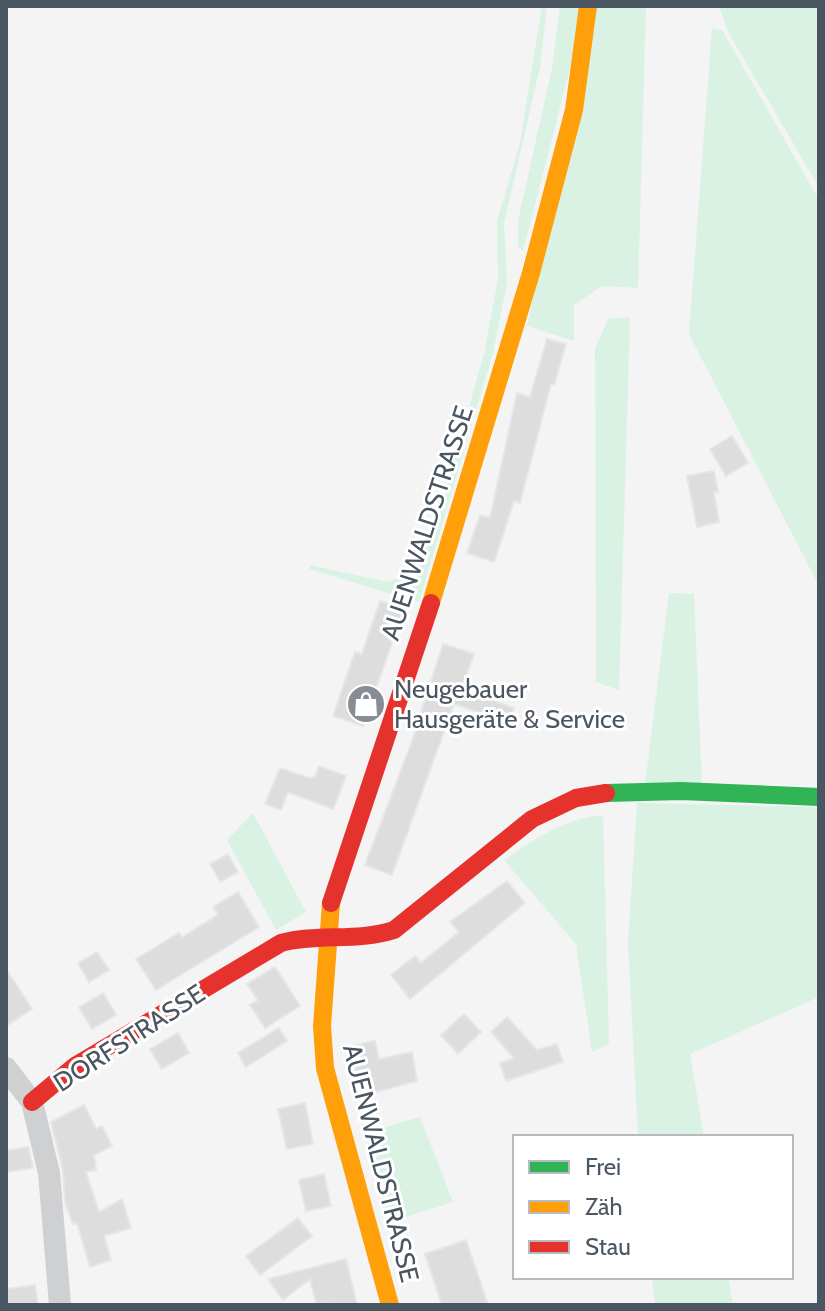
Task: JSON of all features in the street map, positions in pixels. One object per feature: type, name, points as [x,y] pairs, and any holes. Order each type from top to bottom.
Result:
[{"type":"street","name":"AUENWALDSTRASSE","points":[[390,1305],[325,1068],[322,1026],[327,937],[335,885],[456,528],[508,354],[574,110],[588,6]]},
{"type":"street","points":[[327,937],[377,937],[394,930],[535,818],[575,796],[648,793],[819,797]]},
{"type":"street","name":"DORFSTRASSE","points":[[60,1305],[52,1195],[32,1102],[75,1066],[281,943],[299,937],[327,937]]},
{"type":"street","points":[[6,1068],[32,1102]]},
{"type":"green space","points":[[542,6],[547,6],[540,67],[504,224],[507,283],[493,353],[419,602],[309,569],[310,565],[387,582],[401,577],[421,556],[444,496],[485,350],[498,278],[497,221],[520,143]]},
{"type":"green space","points":[[560,6],[580,6],[575,49],[523,251],[518,246],[518,221],[552,68]]},
{"type":"green space","points":[[597,6],[646,6],[638,288],[602,286],[574,305],[574,341],[527,326]]},
{"type":"green space","points":[[719,6],[819,6],[819,187],[729,34]]},
{"type":"green space","points":[[712,28],[722,30],[819,200],[819,586],[689,334]]},
{"type":"green space","points":[[630,317],[619,690],[596,682],[595,349],[608,319]]},
{"type":"green space","points":[[669,593],[694,594],[702,787],[645,785]]},
{"type":"green space","points":[[637,803],[819,807],[819,997],[690,1054],[704,1135],[638,1135],[628,943]]},
{"type":"green space","points":[[253,813],[306,912],[276,930],[227,840]]},
{"type":"green space","points":[[603,815],[609,1044],[592,1052],[576,944],[504,860],[563,825]]},
{"type":"green space","points":[[420,1117],[453,1202],[390,1222],[366,1133]]},
{"type":"green space","points":[[652,1279],[728,1279],[733,1305],[655,1305]]},
{"type":"building","points":[[547,339],[566,344],[554,385],[551,384],[520,503],[514,501],[494,562],[467,553],[480,515],[490,518],[517,393],[530,397]]},
{"type":"building","points":[[732,436],[748,463],[726,476],[710,449]]},
{"type":"building","points":[[714,471],[719,522],[697,527],[687,476]]},
{"type":"building","points":[[380,601],[404,608],[363,726],[333,716],[355,652],[362,654]]},
{"type":"building","points":[[443,644],[474,654],[461,690],[514,708],[509,723],[454,704],[392,875],[365,865],[411,744]]},
{"type":"building","points":[[319,766],[346,776],[333,809],[288,792],[281,810],[265,804],[280,768],[309,778],[315,777]]},
{"type":"building","points":[[228,854],[238,872],[220,882],[210,864]]},
{"type":"building","points":[[507,881],[525,903],[410,999],[391,975],[415,956],[421,963],[459,932],[450,922]]},
{"type":"building","points":[[238,892],[259,927],[156,990],[136,959],[179,933],[182,937],[218,915],[213,907]]},
{"type":"building","points":[[97,952],[109,970],[89,982],[78,963]]},
{"type":"building","points":[[275,967],[300,1006],[265,1028],[250,1005],[258,1000],[247,984]]},
{"type":"building","points":[[6,969],[32,1009],[6,1026]]},
{"type":"building","points":[[103,993],[116,1015],[92,1029],[79,1007]]},
{"type":"building","points":[[464,1014],[481,1032],[458,1054],[441,1035]]},
{"type":"building","points":[[507,1017],[537,1050],[557,1044],[563,1062],[506,1081],[500,1063],[514,1058],[491,1032]]},
{"type":"building","points":[[279,1028],[287,1041],[246,1067],[238,1053]]},
{"type":"building","points":[[178,1033],[189,1053],[162,1069],[150,1049]]},
{"type":"building","points":[[375,1041],[379,1059],[412,1052],[417,1081],[361,1096],[351,1046]]},
{"type":"building","points":[[305,1103],[313,1144],[287,1149],[278,1109]]},
{"type":"building","points":[[84,1105],[96,1129],[102,1126],[112,1146],[94,1155],[96,1170],[86,1172],[99,1212],[122,1199],[131,1228],[104,1236],[111,1260],[90,1267],[77,1223],[73,1224],[65,1202],[63,1170],[51,1122]]},
{"type":"building","points":[[28,1147],[33,1168],[6,1172],[6,1150]]},
{"type":"building","points":[[324,1174],[331,1206],[306,1211],[299,1180]]},
{"type":"building","points":[[298,1218],[312,1236],[260,1275],[246,1256]]},
{"type":"building","points":[[466,1240],[488,1305],[442,1305],[425,1254]]},
{"type":"building","points":[[346,1259],[357,1305],[316,1303],[310,1279],[283,1300],[268,1279]]},
{"type":"building","points":[[35,1285],[38,1305],[6,1305],[6,1289]]},
{"type":"traffic: fast","points":[[606,793],[681,791],[819,797]]},
{"type":"traffic: slow","points":[[431,603],[531,273],[574,110],[588,6]]},
{"type":"traffic: slow","points":[[331,903],[322,1026],[325,1068],[390,1305]]},
{"type":"traffic: jam","points":[[331,903],[431,603]]},
{"type":"traffic: jam","points":[[32,1102],[75,1066],[281,943],[309,938],[366,936],[394,930],[532,819],[576,798],[606,793]]},
{"type":"place","name":"Neugebauer Hausgeräte & Service","points":[[366,704]]}]
